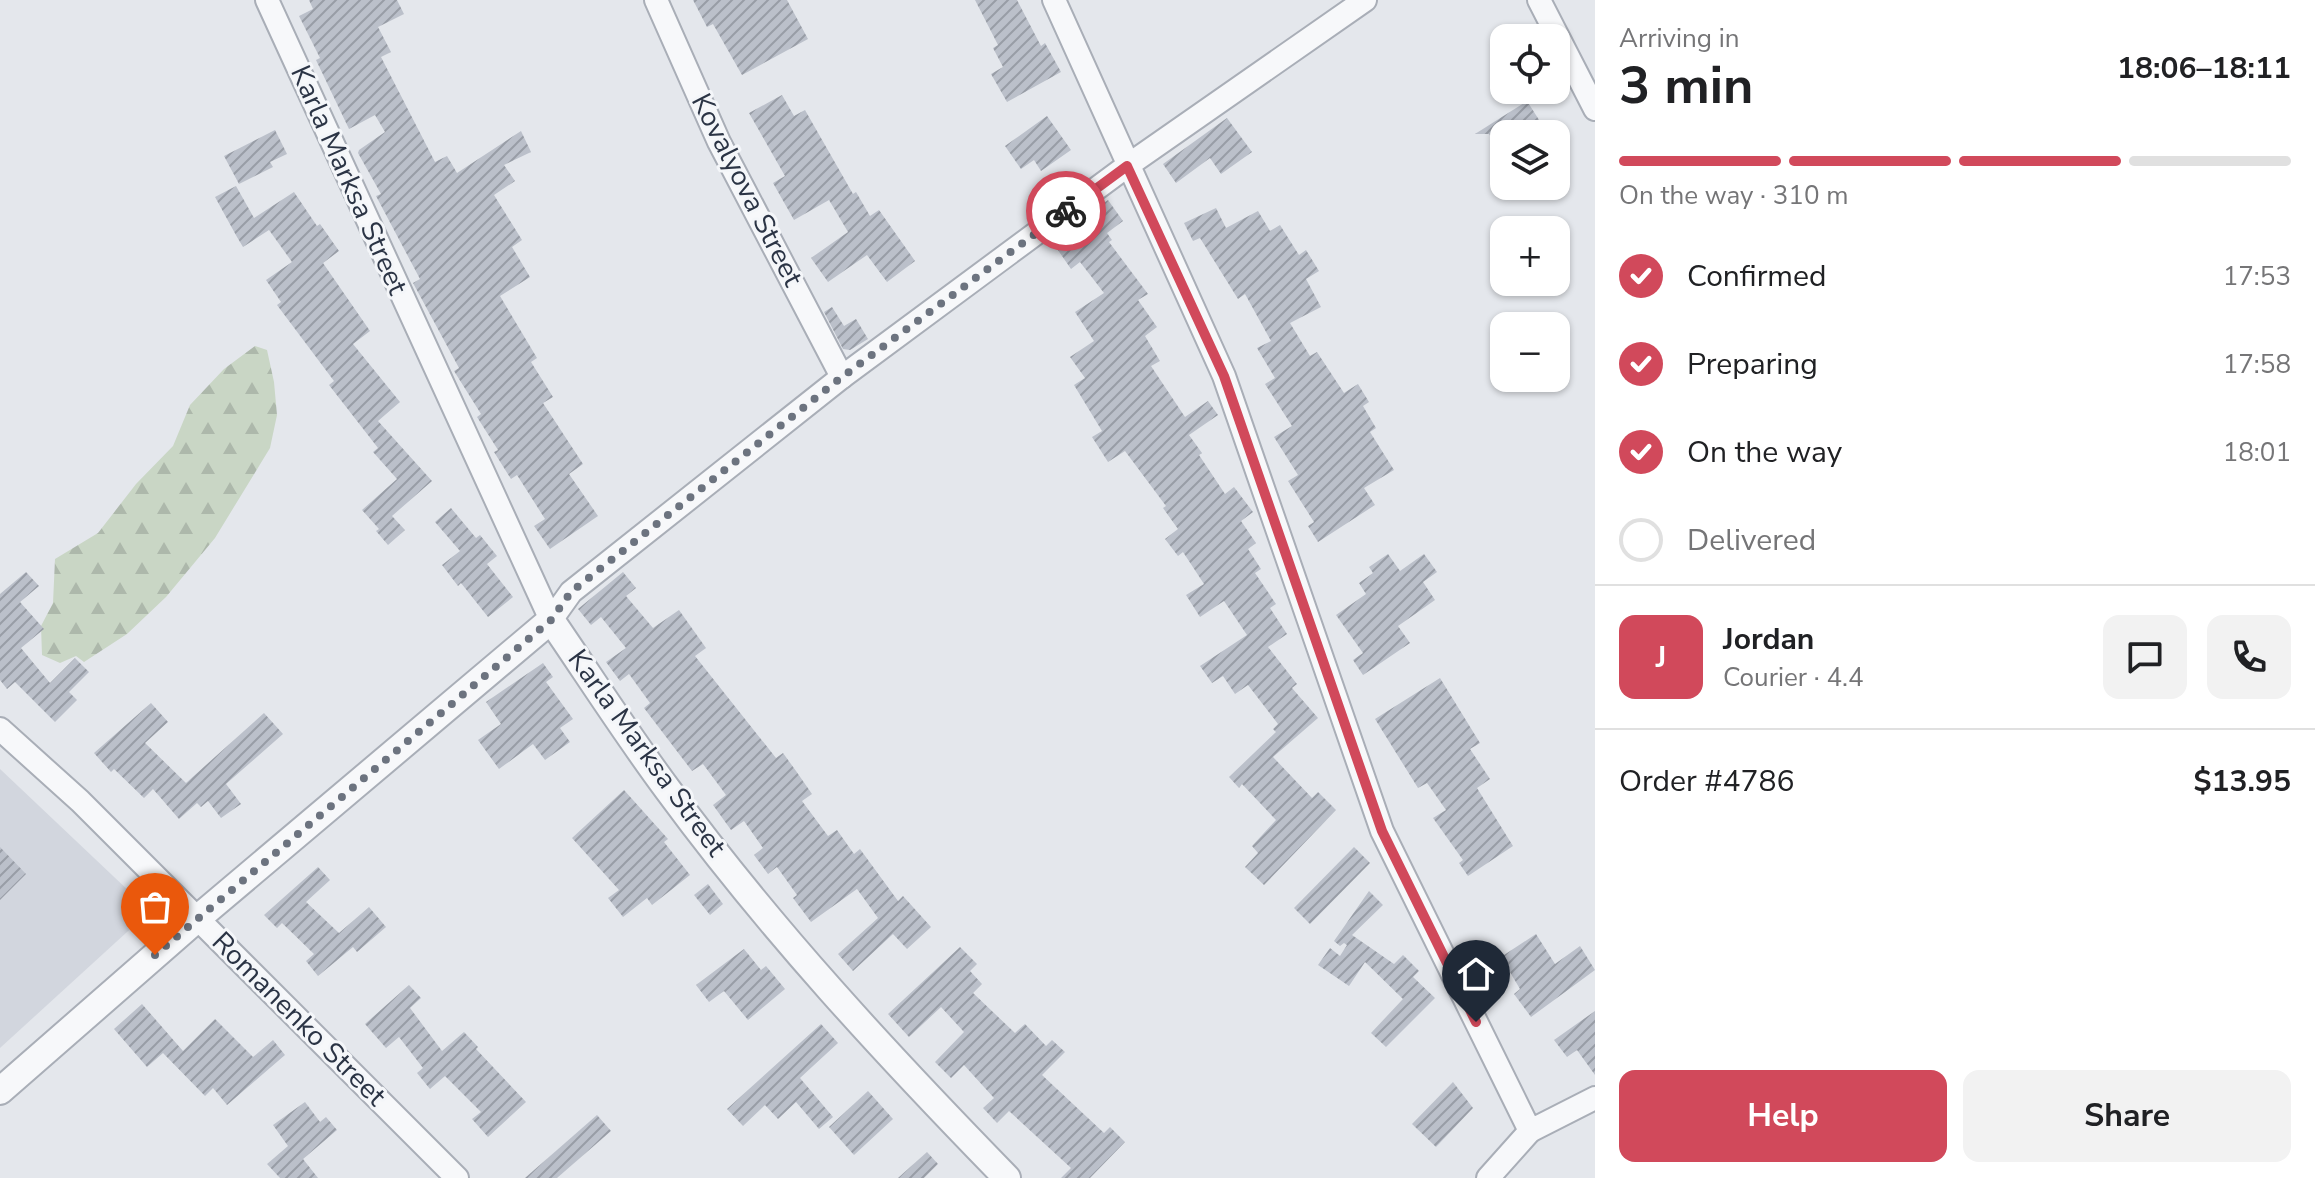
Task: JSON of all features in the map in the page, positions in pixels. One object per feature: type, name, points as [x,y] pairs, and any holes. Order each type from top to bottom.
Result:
[{"type":"street","name":"Karla Marksa Street","points":[[267,0],[551,620],[668,790],[787,940],[872,1038],[1007,1178]]},
{"type":"street","name":"Kovalyova Street","points":[[656,0],[719,142],[842,377]]},
{"type":"street","points":[[1054,0],[1224,376],[1382,831],[1530,1131]]},
{"type":"street","points":[[0,1091],[198,918],[551,620],[571,592],[842,377],[1127,166],[1365,0]]},
{"type":"street","points":[[1539,0],[1595,109]]},
{"type":"street","name":"Romanenko Street","points":[[0,729],[80,801],[457,1178]]},
{"type":"street","points":[[1488,1178],[1530,1131],[1595,1098]]},
{"type":"shaded area","points":[[0,769],[150,911],[0,1048]]},
{"type":"green space","points":[[255,346],[267,350],[277,415],[270,448],[215,538],[166,597],[127,634],[84,662],[76,656],[60,663],[42,655],[41,626],[53,603],[55,559],[98,533],[136,484],[173,446],[190,405],[224,369]]},
{"type":"building","points":[[309,0],[397,0],[404,14],[378,27],[391,52],[381,57],[435,162],[447,156],[457,173],[521,131],[531,152],[504,165],[515,181],[494,195],[522,240],[512,247],[530,277],[500,296],[537,358],[531,362],[553,397],[543,403],[583,464],[569,474],[598,516],[550,549],[534,526],[545,519],[517,475],[511,479],[494,452],[498,450],[477,417],[481,414],[454,371],[459,368],[413,283],[420,279],[376,196],[381,194],[358,153],[385,132],[375,115],[349,129],[299,16],[313,9]]},
{"type":"building","points":[[693,0],[787,0],[808,39],[742,75],[713,24],[707,27]]},
{"type":"building","points":[[975,0],[1017,0],[1041,46],[1045,43],[1061,72],[1007,102],[991,74],[1003,67],[993,48],[998,45]]},
{"type":"building","points":[[782,95],[794,116],[805,110],[853,194],[856,192],[870,216],[879,210],[915,261],[887,282],[867,255],[828,282],[811,258],[848,232],[829,200],[794,220],[773,183],[785,176],[749,113]]},
{"type":"building","points":[[1522,104],[1529,104],[1539,120],[1497,120]]},
{"type":"building","points":[[1047,116],[1071,150],[1041,171],[1034,160],[1021,169],[1005,146]]},
{"type":"building","points":[[1227,118],[1252,152],[1221,174],[1210,158],[1176,183],[1163,164]]},
{"type":"building","points":[[1490,124],[1490,136],[1475,134]]},
{"type":"building","points":[[275,130],[287,154],[270,162],[273,167],[239,184],[224,156]]},
{"type":"building","points":[[236,186],[254,218],[294,192],[339,251],[323,263],[370,331],[353,344],[400,402],[378,421],[432,481],[392,516],[405,530],[388,545],[362,510],[397,479],[373,452],[378,448],[329,385],[334,381],[277,305],[281,302],[266,280],[292,262],[269,230],[243,247],[215,197]]},
{"type":"building","points":[[1108,200],[1123,221],[1107,233],[1112,240],[1109,242],[1148,294],[1138,300],[1157,327],[1145,336],[1160,361],[1151,366],[1185,417],[1208,401],[1218,415],[1189,435],[1225,494],[1234,487],[1253,512],[1241,521],[1256,543],[1248,549],[1261,569],[1255,573],[1276,604],[1270,608],[1287,634],[1268,647],[1297,684],[1292,688],[1318,718],[1273,757],[1312,798],[1318,792],[1336,810],[1264,885],[1245,867],[1258,853],[1252,846],[1276,820],[1242,784],[1239,788],[1229,777],[1276,732],[1273,729],[1278,724],[1248,685],[1235,694],[1223,676],[1212,683],[1200,666],[1247,635],[1224,601],[1200,617],[1186,595],[1204,584],[1183,552],[1178,556],[1165,539],[1178,529],[1163,508],[1166,506],[1125,451],[1108,462],[1092,437],[1102,431],[1074,385],[1085,378],[1070,357],[1094,341],[1075,312],[1104,293],[1080,262],[1071,269],[1051,240]]},
{"type":"building","points":[[1216,208],[1226,228],[1258,211],[1270,231],[1280,225],[1299,255],[1306,250],[1319,271],[1306,279],[1321,307],[1290,323],[1310,356],[1317,352],[1344,393],[1358,384],[1369,402],[1363,406],[1376,428],[1370,432],[1394,470],[1364,488],[1375,505],[1318,542],[1308,526],[1314,522],[1288,481],[1298,475],[1274,437],[1292,426],[1265,384],[1275,378],[1257,348],[1271,341],[1245,294],[1238,299],[1200,238],[1193,241],[1184,223]]},
{"type":"building","points":[[832,307],[844,326],[856,319],[868,339],[850,350],[843,349],[824,312]]},
{"type":"building","points":[[451,508],[476,538],[480,535],[497,556],[487,564],[513,597],[488,617],[442,565],[460,551],[435,522]]},
{"type":"building","points":[[1388,554],[1400,571],[1424,554],[1437,572],[1423,582],[1435,600],[1398,626],[1410,643],[1363,675],[1353,660],[1363,653],[1336,615],[1366,594],[1359,583],[1373,573],[1369,567]]},
{"type":"building","points":[[26,572],[39,586],[20,602],[44,629],[21,648],[50,683],[75,658],[89,672],[69,692],[77,700],[55,722],[15,682],[7,689],[0,680],[0,594]]},
{"type":"building","points":[[623,572],[636,588],[626,596],[653,628],[679,610],[706,648],[695,656],[776,758],[783,753],[812,794],[802,801],[828,836],[837,830],[854,854],[860,849],[898,901],[903,896],[931,927],[907,949],[893,934],[853,971],[838,954],[878,918],[857,889],[811,922],[793,898],[797,895],[777,867],[768,874],[754,855],[763,848],[744,821],[731,830],[713,805],[726,795],[703,764],[692,771],[644,708],[650,703],[629,674],[620,681],[606,662],[626,648],[601,617],[591,625],[578,609]]},
{"type":"building","points":[[543,663],[553,677],[546,682],[573,719],[560,728],[570,742],[545,760],[533,744],[499,769],[478,740],[501,724],[486,702]]},
{"type":"building","points":[[1440,678],[1480,743],[1470,749],[1490,779],[1477,788],[1513,846],[1468,876],[1459,863],[1463,860],[1433,818],[1446,810],[1427,783],[1418,788],[1375,719]]},
{"type":"building","points":[[151,703],[168,722],[145,743],[186,783],[264,713],[283,734],[226,784],[241,804],[221,818],[208,801],[201,807],[197,803],[179,819],[153,789],[144,798],[114,769],[111,772],[94,753]]},
{"type":"building","points":[[624,790],[668,839],[664,842],[690,875],[652,905],[647,898],[623,917],[608,898],[619,890],[572,838]]},
{"type":"building","points":[[0,847],[26,874],[0,900]]},
{"type":"building","points":[[1354,847],[1370,863],[1310,924],[1294,908]]},
{"type":"building","points":[[318,867],[330,880],[306,902],[339,933],[369,907],[386,927],[357,952],[353,947],[318,976],[306,961],[314,954],[282,923],[277,928],[264,915]]},
{"type":"building","points":[[708,884],[723,904],[710,915],[694,895]]},
{"type":"building","points":[[1369,891],[1383,905],[1352,935],[1394,964],[1403,955],[1419,971],[1413,977],[1435,998],[1386,1047],[1371,1033],[1403,999],[1365,962],[1349,986],[1318,965],[1330,948],[1340,956],[1347,945],[1344,943],[1340,946],[1334,941]]},
{"type":"building","points":[[1536,934],[1555,964],[1580,946],[1595,970],[1531,1017],[1514,994],[1520,989],[1501,957]]},
{"type":"building","points":[[960,947],[977,964],[970,971],[982,984],[973,993],[1015,1033],[1025,1024],[1046,1046],[1052,1040],[1065,1052],[1042,1075],[1104,1133],[1110,1127],[1125,1142],[1090,1178],[1061,1178],[1071,1168],[1009,1111],[997,1123],[983,1108],[994,1098],[964,1065],[951,1078],[935,1062],[964,1032],[941,1007],[909,1037],[888,1014]]},
{"type":"building","points":[[744,949],[761,970],[766,966],[785,989],[748,1020],[724,991],[709,1002],[696,985]]},
{"type":"building","points":[[409,985],[421,998],[410,1008],[442,1051],[464,1032],[526,1102],[488,1137],[472,1119],[481,1112],[445,1076],[430,1089],[417,1073],[423,1068],[399,1037],[386,1048],[365,1024]]},
{"type":"building","points":[[142,1004],[183,1051],[215,1019],[253,1057],[273,1040],[285,1055],[227,1105],[213,1088],[205,1096],[163,1053],[147,1067],[114,1029]]},
{"type":"building","points":[[1595,1011],[1595,1075],[1577,1050],[1567,1057],[1554,1040]]},
{"type":"building","points":[[821,1024],[838,1043],[800,1078],[833,1117],[819,1129],[796,1102],[778,1119],[765,1105],[743,1126],[727,1109]]},
{"type":"building","points":[[1453,1082],[1473,1108],[1436,1147],[1412,1124]]},
{"type":"building","points":[[868,1091],[893,1119],[854,1155],[829,1127]]},
{"type":"building","points":[[305,1102],[320,1122],[326,1117],[337,1130],[303,1159],[318,1178],[280,1178],[267,1164],[288,1146],[273,1125]]},
{"type":"building","points":[[597,1115],[611,1131],[557,1178],[525,1178]]},
{"type":"building","points":[[927,1152],[938,1164],[924,1178],[898,1178]]},
{"type":"way so far","points":[[155,955],[551,620],[571,592],[842,377],[1066,211]]},
{"type":"route","points":[[1066,211],[1127,166],[1224,376],[1382,831],[1476,1022]]}]
